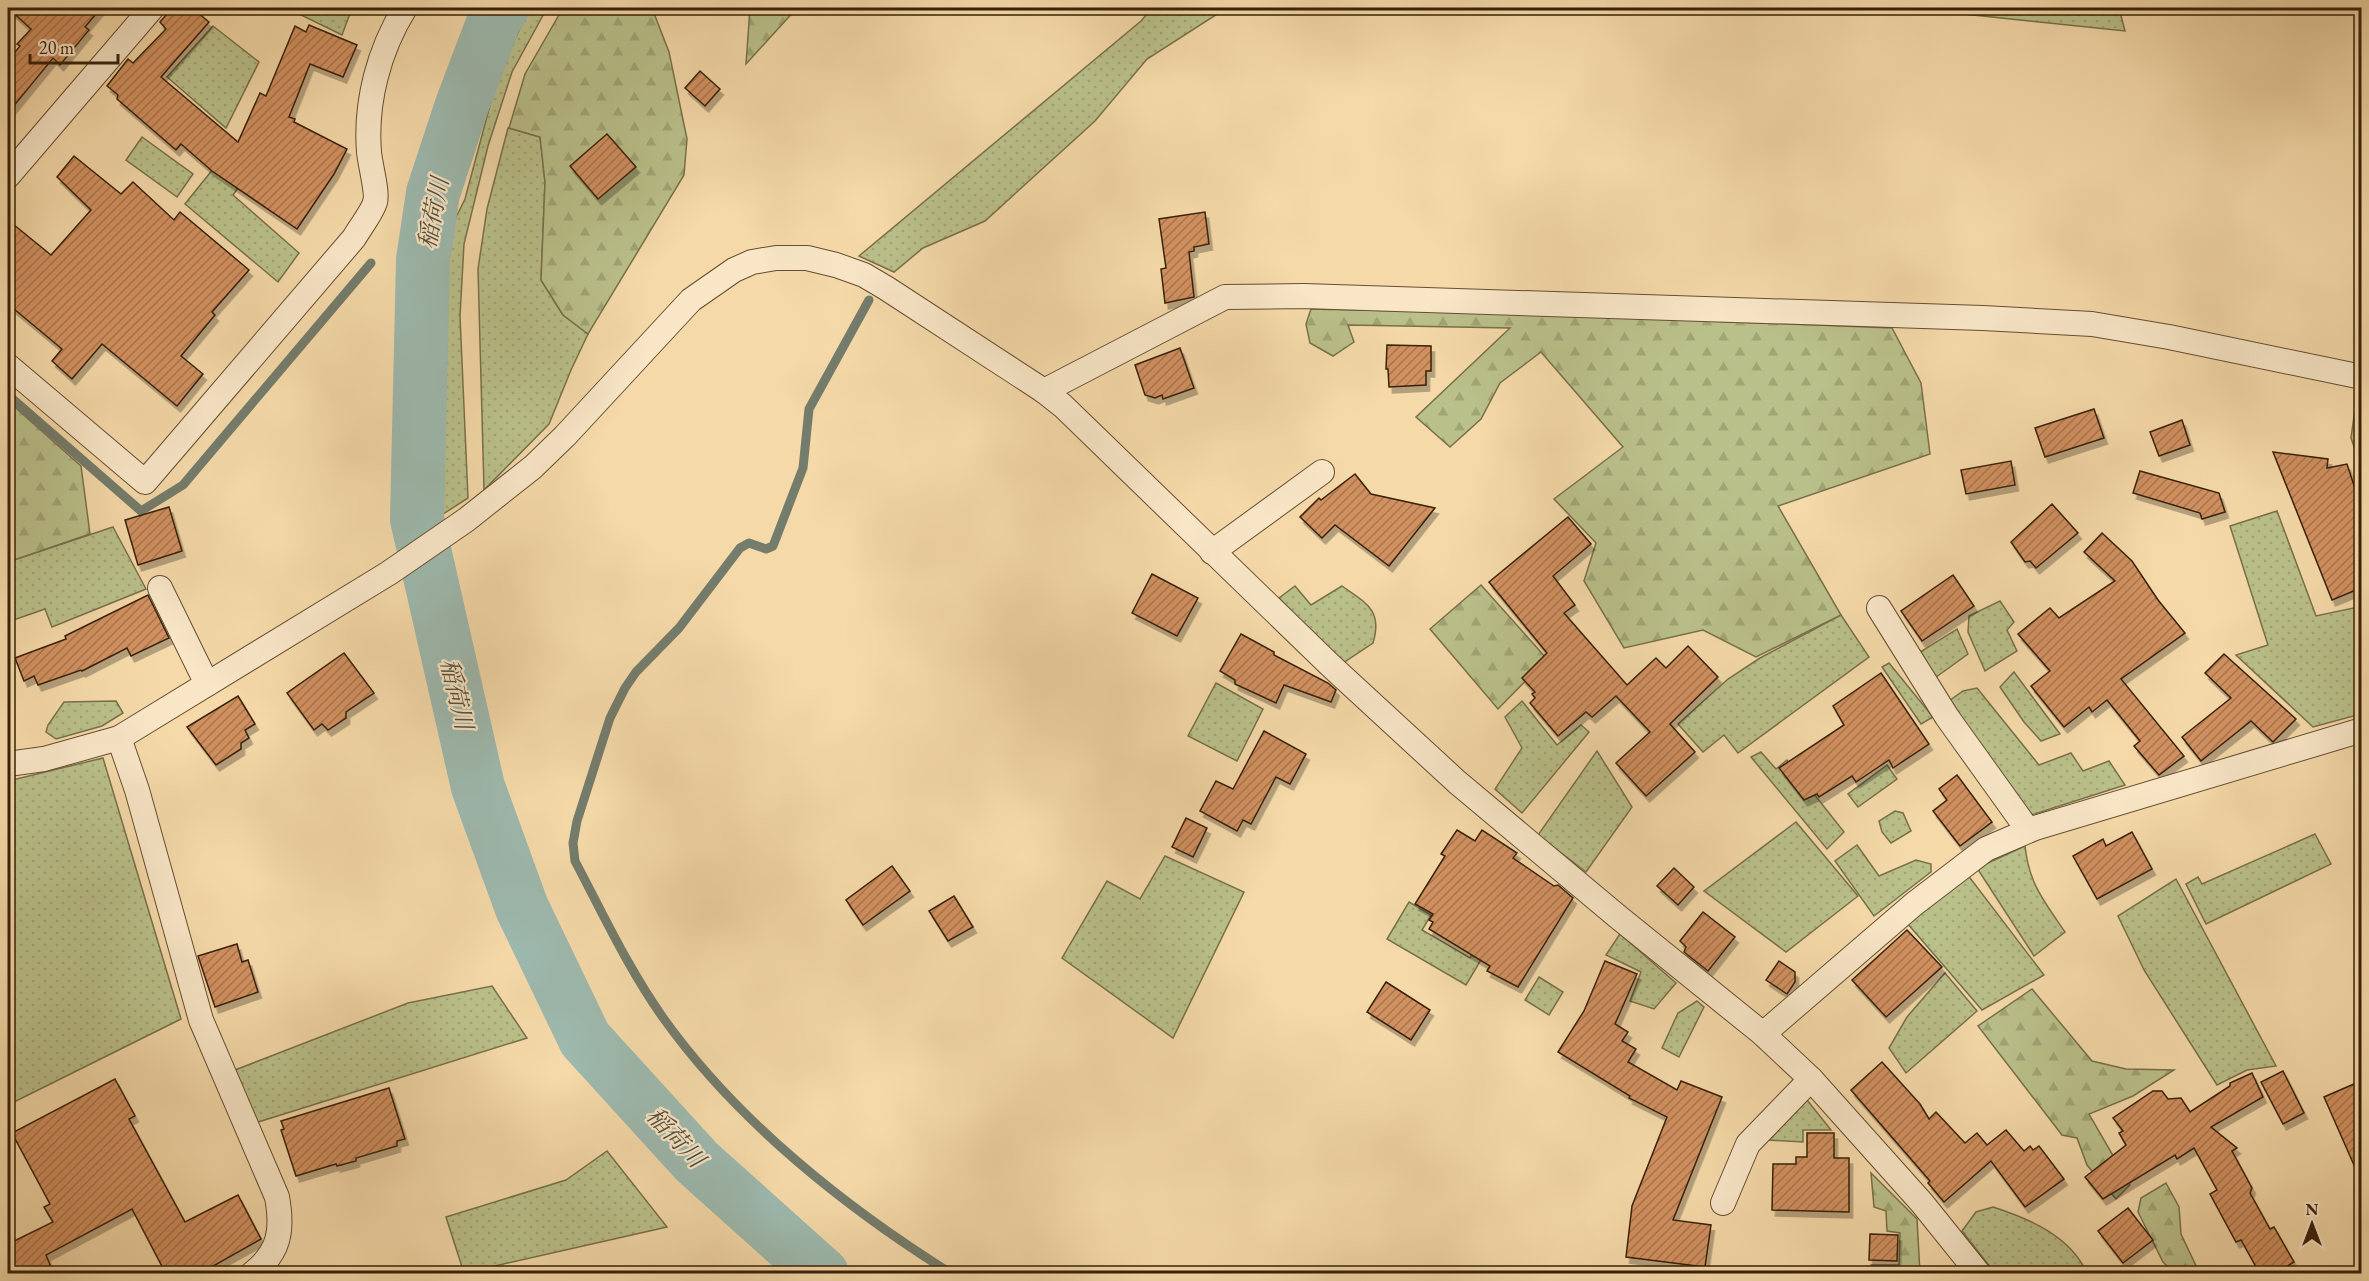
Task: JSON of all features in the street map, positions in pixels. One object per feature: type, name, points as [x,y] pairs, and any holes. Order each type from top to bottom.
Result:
[{"type":"street","points":[[8,176],[152,8]]},
{"type":"street","points":[[8,366],[145,482],[354,238],[376,202],[369,151],[370,112],[376,74],[384,46],[405,8]]},
{"type":"street","points":[[8,764],[44,759],[119,738],[389,573],[509,487],[565,436],[691,300],[734,270],[752,262],[776,258],[807,258],[836,265],[864,275],[1044,391],[1071,414],[1212,552],[1457,782],[1763,1034],[1810,1079],[1922,1203],[1979,1274]]},
{"type":"street","points":[[1044,391],[1225,297],[1304,296],[1983,318],[2092,324],[2169,337],[2361,376]]},
{"type":"street","points":[[1212,552],[1322,472]]},
{"type":"street","points":[[160,588],[207,684]]},
{"type":"street","points":[[1879,608],[1947,717],[2028,830]]},
{"type":"street","points":[[1763,1034],[1923,897],[1986,849],[2028,830],[2361,730]]},
{"type":"street","points":[[119,738],[137,790],[201,1020],[278,1197],[281,1218],[279,1238],[273,1253],[252,1274]]},
{"type":"street","points":[[1723,1203],[1748,1144],[1810,1079]]},
{"type":"green space","points":[[298,8],[352,8],[342,35],[295,12]]},
{"type":"green space","points":[[532,8],[547,8],[512,72],[488,146],[464,244],[460,316],[468,498],[426,525],[422,518],[439,252],[465,199],[497,79],[523,21]]},
{"type":"green space","points":[[563,8],[652,8],[669,52],[687,139],[684,175],[588,334],[563,315],[541,280],[545,182],[540,137],[509,128],[525,74]]},
{"type":"green space","points":[[750,8],[797,8],[746,64]]},
{"type":"green space","points":[[1152,8],[1232,8],[1225,9],[1147,59],[1095,121],[985,221],[923,248],[894,272],[859,256],[1141,21]]},
{"type":"green space","points":[[1907,8],[2119,8],[2125,31]]},
{"type":"green space","points":[[213,26],[259,62],[226,128],[167,77]]},
{"type":"green space","points":[[508,128],[540,137],[545,182],[541,280],[563,315],[588,334],[549,424],[484,490],[478,269],[487,209]]},
{"type":"green space","points":[[142,137],[193,174],[177,197],[126,160]]},
{"type":"green space","points":[[226,153],[251,170],[233,195],[299,253],[278,282],[185,204]]},
{"type":"green space","points":[[1311,309],[1504,313],[1892,328],[1921,383],[1930,454],[1778,506],[1841,615],[1756,657],[1703,630],[1624,648],[1584,581],[1596,543],[1554,499],[1623,447],[1541,352],[1500,383],[1481,419],[1450,447],[1416,417],[1510,328],[1348,325],[1354,342],[1333,356],[1310,343],[1306,324]]},
{"type":"green space","points":[[2357,395],[2361,396],[2361,467],[2351,438]]},
{"type":"green space","points":[[8,401],[81,466],[90,534],[8,562]]},
{"type":"green space","points":[[2277,511],[2316,616],[2358,607],[2362,617],[2361,714],[2313,727],[2236,655],[2268,645],[2230,526]]},
{"type":"green space","points":[[113,527],[146,589],[52,627],[45,609],[8,622],[8,562]]},
{"type":"green space","points":[[1481,585],[1547,659],[1498,709],[1430,629]]},
{"type":"green space","points":[[1295,586],[1311,605],[1342,586],[1358,597],[1374,615],[1376,632],[1373,643],[1343,663],[1279,598]]},
{"type":"green space","points":[[2000,601],[2014,622],[2007,630],[2017,651],[1985,671],[1968,632],[1969,616]]},
{"type":"green space","points":[[1841,615],[1869,657],[1738,753],[1724,735],[1703,752],[1678,724],[1728,679],[1760,658]]},
{"type":"green space","points":[[1957,629],[1968,654],[1932,680],[1917,654]]},
{"type":"green space","points":[[1889,663],[1933,717],[1921,724],[1882,667]]},
{"type":"green space","points":[[2014,672],[2060,734],[2041,741],[2024,722],[2000,687]]},
{"type":"green space","points":[[1216,683],[1263,709],[1237,761],[1188,736]]},
{"type":"green space","points":[[1977,688],[2039,765],[2071,753],[2083,771],[2109,761],[2125,785],[2028,816],[1949,701],[1963,691]]},
{"type":"green space","points":[[116,701],[123,713],[102,726],[56,739],[46,732],[48,725],[64,702]]},
{"type":"green space","points":[[1522,701],[1557,745],[1581,725],[1589,732],[1522,813],[1495,789],[1522,748],[1505,717]]},
{"type":"green space","points":[[1597,751],[1632,807],[1586,872],[1538,835]]},
{"type":"green space","points":[[1761,752],[1776,769],[1787,760],[1844,832],[1827,849],[1751,757]]},
{"type":"green space","points":[[103,758],[181,1019],[8,1105],[8,781]]},
{"type":"green space","points":[[1887,765],[1897,779],[1858,807],[1848,794]]},
{"type":"green space","points":[[1895,811],[1903,813],[1911,831],[1891,843],[1882,832],[1879,821]]},
{"type":"green space","points":[[1796,822],[1858,896],[1786,952],[1704,891]]},
{"type":"green space","points":[[2315,834],[2331,864],[2206,924],[2186,884],[2198,877],[2202,884]]},
{"type":"green space","points":[[1857,845],[1879,876],[1916,860],[1931,864],[1931,872],[1874,916],[1835,861]]},
{"type":"green space","points":[[2025,846],[2034,882],[2065,932],[2034,956],[1977,868]]},
{"type":"green space","points":[[1165,856],[1244,892],[1173,1038],[1062,958],[1107,881],[1140,899]]},
{"type":"green space","points":[[1967,874],[2044,975],[1982,1010],[1907,923]]},
{"type":"green space","points":[[2176,879],[2276,1066],[2247,1070],[2217,1085],[2144,970],[2118,916]]},
{"type":"green space","points":[[1409,902],[1431,915],[1422,930],[1470,958],[1492,924],[1500,928],[1466,985],[1387,939]]},
{"type":"green space","points":[[1620,934],[1676,983],[1654,1009],[1630,1001],[1641,972],[1606,955]]},
{"type":"green space","points":[[1945,973],[1977,1011],[1906,1073],[1889,1048],[1907,1017]]},
{"type":"green space","points":[[1539,977],[1563,992],[1549,1015],[1525,1000]]},
{"type":"green space","points":[[492,986],[527,1038],[255,1123],[235,1070],[408,1003]]},
{"type":"green space","points":[[2032,989],[2092,1061],[2126,1069],[2174,1070],[2133,1096],[2089,1114],[2130,1185],[2116,1199],[2087,1165],[2077,1138],[2062,1135],[1978,1026]]},
{"type":"green space","points":[[1697,1001],[1704,1007],[1679,1057],[1662,1048],[1678,1013]]},
{"type":"green space","points":[[1807,1100],[1831,1130],[1803,1130],[1803,1142],[1769,1140]]},
{"type":"green space","points":[[607,1151],[667,1227],[464,1273],[446,1217],[566,1180]]},
{"type":"green space","points":[[1871,1173],[1917,1219],[1920,1273],[1871,1273],[1871,1265],[1899,1265],[1900,1233],[1887,1231],[1886,1211],[1874,1207]]},
{"type":"green space","points":[[2166,1183],[2179,1207],[2181,1234],[2198,1270],[2204,1273],[2174,1273],[2163,1262],[2138,1212],[2141,1198]]},
{"type":"green space","points":[[1993,1207],[2035,1223],[2060,1239],[2080,1260],[2087,1273],[1995,1273],[1962,1231],[1976,1212]]},
{"type":"building","points":[[8,8],[101,8],[85,27],[89,30],[60,65],[53,58],[8,113],[8,61],[20,46],[17,44],[31,29]]},
{"type":"building","points":[[172,8],[192,8],[209,22],[161,77],[238,142],[260,93],[266,96],[295,26],[306,32],[309,25],[357,45],[343,77],[310,64],[289,117],[295,119],[294,122],[347,149],[334,174],[297,229],[212,171],[181,144],[176,150],[117,99],[118,95],[107,86],[128,59],[133,63],[166,29],[160,22]]},
{"type":"building","points":[[700,71],[720,89],[705,106],[685,88]]},
{"type":"building","points":[[607,134],[636,167],[598,199],[570,166]]},
{"type":"building","points":[[74,156],[121,194],[133,182],[174,220],[180,212],[249,270],[212,312],[215,315],[181,356],[203,374],[177,406],[102,344],[72,379],[52,361],[62,349],[8,304],[8,220],[51,255],[91,210],[57,177]]},
{"type":"building","points":[[1205,212],[1209,244],[1194,247],[1194,251],[1189,252],[1194,297],[1165,303],[1161,269],[1166,268],[1159,219]]},
{"type":"building","points":[[1387,345],[1431,346],[1431,371],[1426,371],[1426,385],[1389,387],[1388,369],[1386,369]]},
{"type":"building","points":[[1180,348],[1194,388],[1163,399],[1162,395],[1155,398],[1145,395],[1135,365]]},
{"type":"building","points":[[2094,409],[2104,438],[2045,457],[2035,428]]},
{"type":"building","points":[[2182,420],[2190,445],[2159,456],[2150,432]]},
{"type":"building","points":[[2273,452],[2328,459],[2327,468],[2347,464],[2361,507],[2361,588],[2332,600]]},
{"type":"building","points":[[2011,461],[2015,485],[1966,494],[1961,470]]},
{"type":"building","points":[[2140,471],[2219,493],[2225,512],[2202,519],[2200,513],[2133,493]]},
{"type":"building","points":[[1355,474],[1371,494],[1435,508],[1389,566],[1335,525],[1322,538],[1300,517],[1319,498],[1321,500]]},
{"type":"building","points":[[2052,504],[2078,533],[2036,568],[2030,561],[2025,562],[2011,542]]},
{"type":"building","points":[[169,507],[182,551],[138,565],[125,520]]},
{"type":"building","points":[[1568,517],[1591,544],[1553,576],[1575,605],[1564,613],[1627,685],[1656,658],[1666,668],[1688,646],[1718,677],[1670,724],[1695,752],[1646,796],[1616,763],[1650,732],[1616,696],[1592,717],[1586,712],[1558,736],[1530,703],[1535,698],[1532,694],[1535,692],[1522,678],[1547,653],[1489,582]]},
{"type":"building","points":[[2102,533],[2132,561],[2158,600],[2185,633],[2121,679],[2184,756],[2159,775],[2134,746],[2140,741],[2107,700],[2092,712],[2089,707],[2064,727],[2031,686],[2050,671],[2018,634],[2050,608],[2059,618],[2115,581],[2084,552]]},
{"type":"building","points":[[1152,574],[1198,598],[1177,636],[1132,613]]},
{"type":"building","points":[[1953,575],[1974,606],[1922,641],[1901,611]]},
{"type":"building","points":[[148,595],[169,638],[131,656],[127,648],[82,671],[38,685],[34,676],[24,681],[15,658],[66,639],[65,636]]},
{"type":"building","points":[[1241,634],[1274,652],[1274,655],[1328,683],[1336,690],[1331,702],[1284,685],[1276,703],[1235,684],[1235,680],[1220,671]]},
{"type":"building","points":[[344,653],[374,693],[346,712],[346,718],[328,730],[322,724],[314,730],[287,693]]},
{"type":"building","points":[[2224,654],[2296,719],[2273,742],[2251,721],[2201,761],[2182,737],[2231,698],[2205,673]]},
{"type":"building","points":[[1881,673],[1929,744],[1893,768],[1889,760],[1856,782],[1852,776],[1819,797],[1817,794],[1804,800],[1779,768],[1844,725],[1833,706]]},
{"type":"building","points":[[238,696],[255,724],[245,730],[249,738],[241,743],[241,749],[216,765],[187,727]]},
{"type":"building","points":[[1264,731],[1306,754],[1290,784],[1276,777],[1251,824],[1243,820],[1237,831],[1200,811],[1216,781],[1233,789]]},
{"type":"building","points":[[1957,775],[1992,822],[1960,846],[1933,811],[1947,800],[1939,789]]},
{"type":"building","points":[[1186,818],[1207,828],[1193,857],[1172,847]]},
{"type":"building","points":[[1457,830],[1475,841],[1482,830],[1517,853],[1513,858],[1554,886],[1558,885],[1573,898],[1518,987],[1487,971],[1490,966],[1429,929],[1433,922],[1429,920],[1433,914],[1415,904],[1445,856],[1441,854]]},
{"type":"building","points":[[2132,832],[2152,869],[2097,899],[2073,856],[2103,839],[2106,846]]},
{"type":"building","points":[[892,866],[910,891],[863,925],[846,900]]},
{"type":"building","points":[[1674,868],[1694,887],[1678,905],[1657,886]]},
{"type":"building","points":[[954,896],[973,927],[948,941],[929,911]]},
{"type":"building","points":[[1703,912],[1735,937],[1708,971],[1684,952],[1686,947],[1680,941]]},
{"type":"building","points":[[1907,930],[1942,967],[1886,1017],[1852,980]]},
{"type":"building","points":[[237,944],[242,962],[248,960],[258,992],[215,1007],[198,956]]},
{"type":"building","points":[[1605,961],[1637,974],[1615,1024],[1628,1032],[1622,1041],[1636,1049],[1628,1062],[1677,1090],[1681,1081],[1722,1097],[1673,1220],[1711,1225],[1705,1267],[1626,1257],[1632,1206],[1667,1117],[1629,1098],[1630,1096],[1558,1052],[1584,1011]]},
{"type":"building","points":[[1779,961],[1795,972],[1795,982],[1787,994],[1766,980]]},
{"type":"building","points":[[1386,982],[1430,1010],[1411,1040],[1367,1012]]},
{"type":"building","points":[[1882,1062],[1920,1104],[1929,1119],[1936,1112],[1965,1143],[1977,1133],[1987,1145],[2006,1130],[2024,1151],[2030,1146],[2033,1150],[2039,1146],[2064,1179],[2025,1207],[1991,1161],[1944,1202],[1928,1183],[1930,1181],[1851,1090]]},
{"type":"building","points":[[2283,1071],[2304,1113],[2283,1124],[2261,1082]]},
{"type":"building","points":[[2252,1073],[2263,1097],[2211,1127],[2237,1148],[2232,1151],[2252,1188],[2250,1193],[2270,1229],[2274,1227],[2294,1262],[2274,1274],[2260,1274],[2241,1240],[2236,1242],[2210,1194],[2217,1190],[2194,1148],[2177,1159],[2175,1155],[2103,1199],[2085,1177],[2126,1145],[2119,1133],[2123,1131],[2113,1118],[2153,1091],[2162,1091],[2168,1099],[2181,1098],[2190,1112],[2230,1086],[2230,1083]]},
{"type":"building","points":[[115,1079],[135,1116],[129,1119],[185,1222],[238,1195],[261,1239],[199,1274],[166,1274],[132,1209],[46,1255],[54,1274],[8,1274],[8,1244],[53,1222],[44,1207],[50,1204],[12,1133]]},
{"type":"building","points":[[2361,1081],[2361,1181],[2324,1097]]},
{"type":"building","points":[[389,1088],[405,1139],[397,1141],[397,1146],[356,1158],[356,1161],[337,1166],[336,1164],[296,1176],[281,1130],[284,1129],[281,1121]]},
{"type":"building","points":[[1807,1133],[1834,1133],[1834,1158],[1849,1158],[1849,1212],[1772,1210],[1773,1164],[1796,1164],[1796,1157],[1807,1157]]},
{"type":"building","points":[[2128,1208],[2153,1240],[2123,1263],[2098,1231]]},
{"type":"building","points":[[1870,1234],[1898,1235],[1897,1261],[1869,1260]]},
{"type":"waterway","name":"稲荷川","points":[[502,8],[495,18],[462,105],[433,193],[423,260],[417,519],[478,787],[522,908],[585,1039],[697,1162],[822,1274]]},
{"type":"waterway","points":[[8,395],[141,511],[183,485],[371,263]]},
{"type":"waterway","points":[[869,300],[809,409],[803,468],[773,546],[766,549],[749,543],[740,548],[679,628],[636,672],[625,688],[610,718],[577,821],[573,843],[575,861],[628,961],[651,1000],[693,1057],[725,1093],[796,1160],[873,1221],[952,1274]]}]
